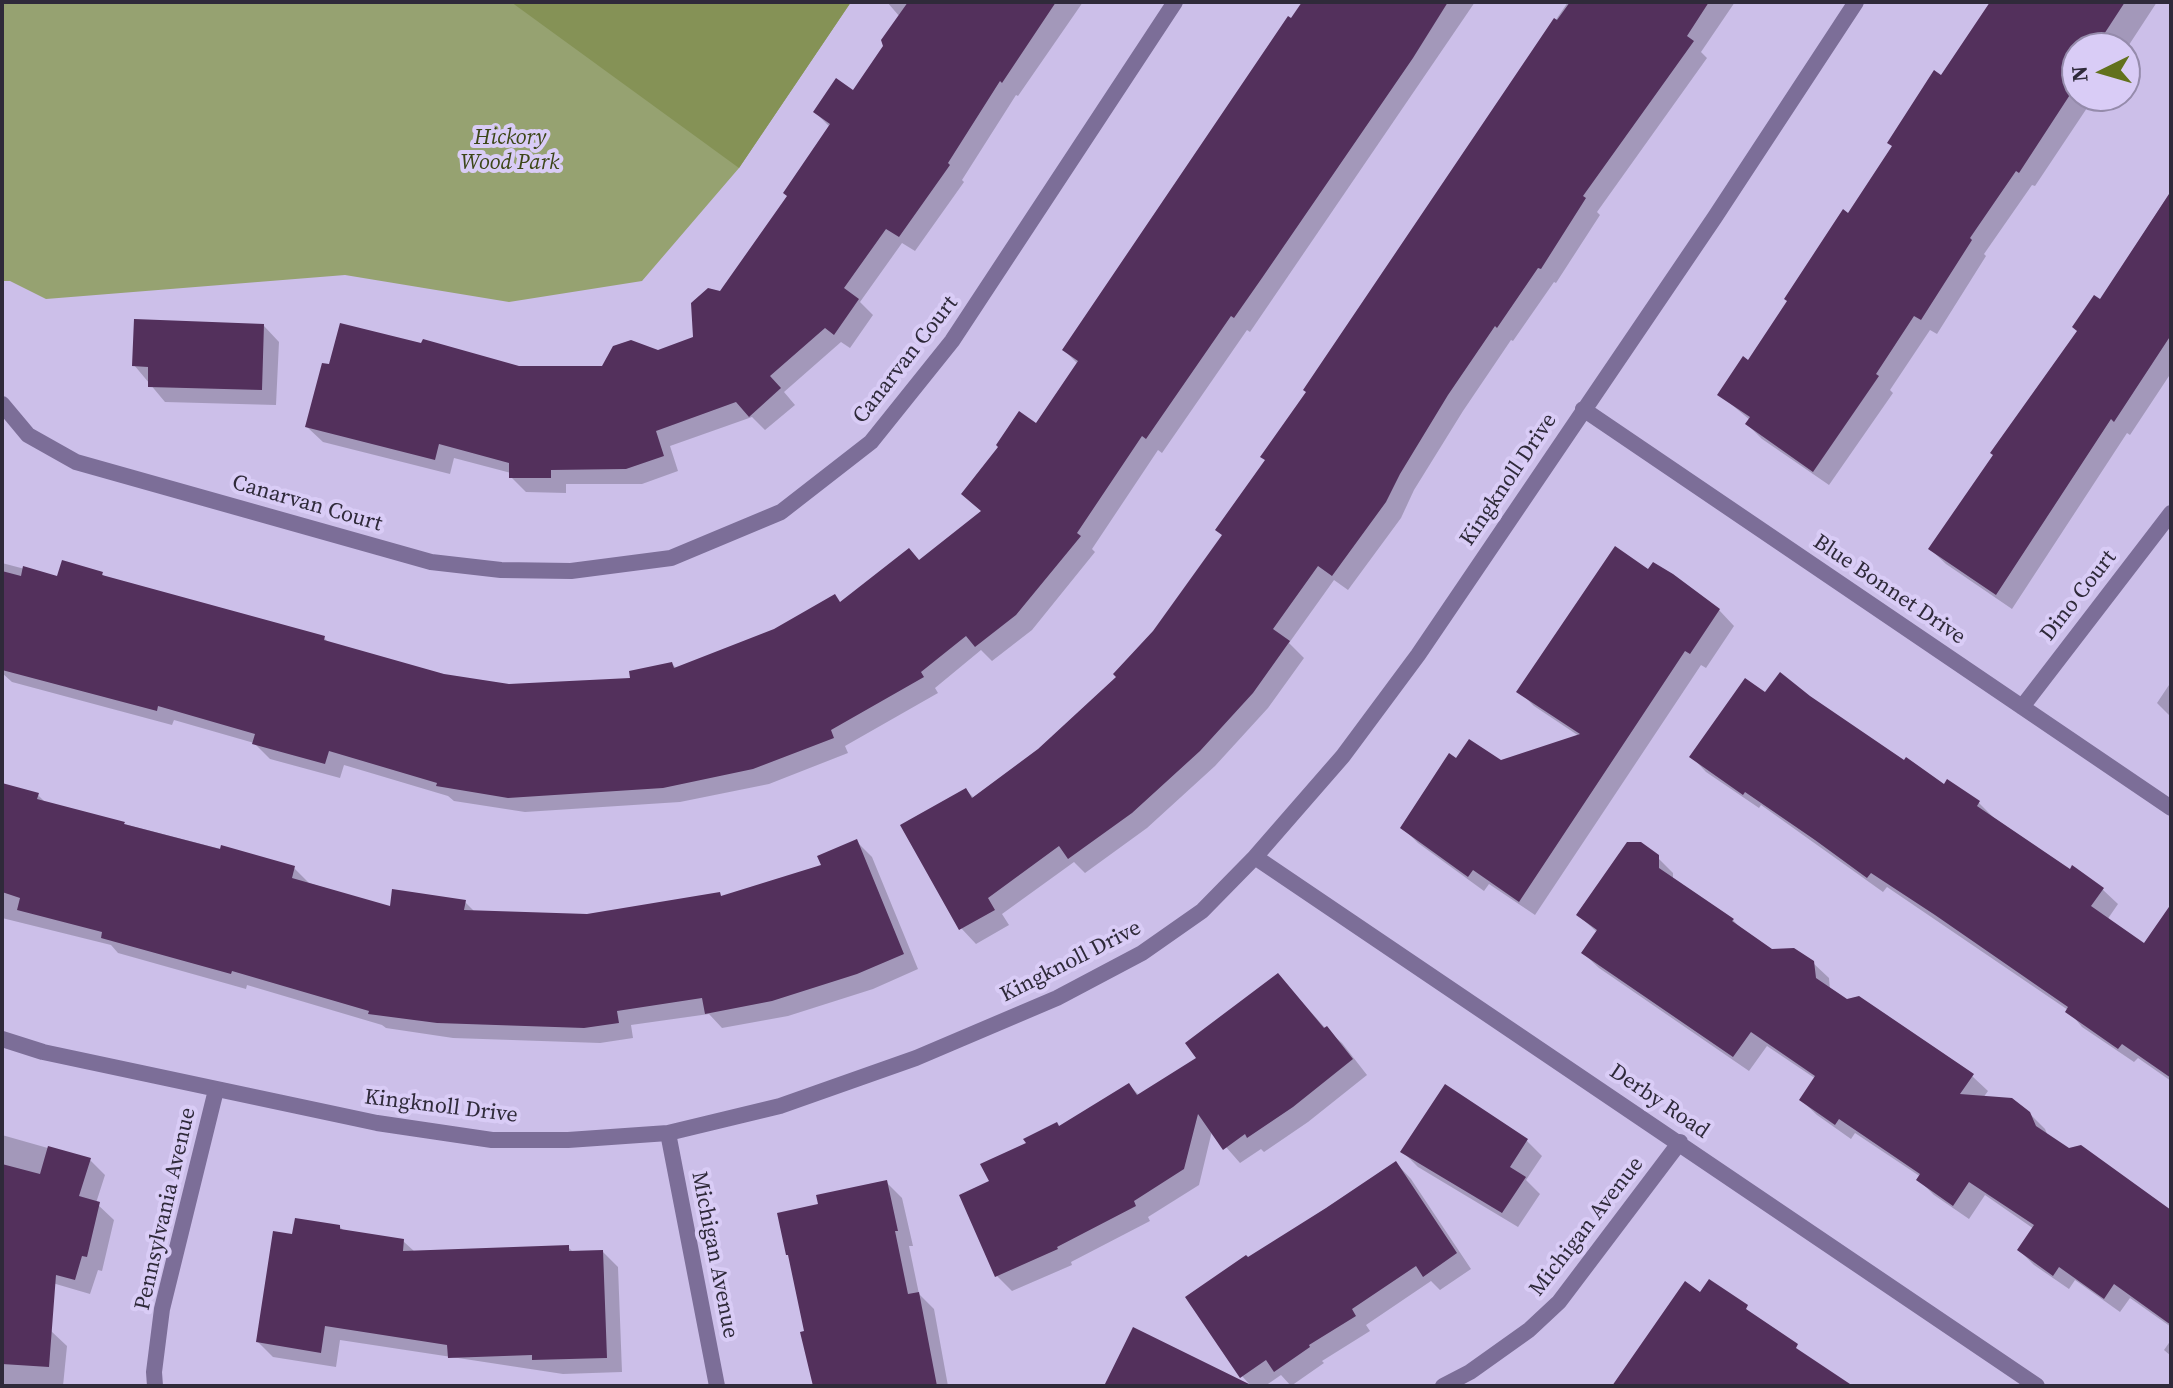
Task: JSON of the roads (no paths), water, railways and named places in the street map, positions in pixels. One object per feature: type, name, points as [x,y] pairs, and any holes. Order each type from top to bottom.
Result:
[{"type":"street","name":"Canarvan Court","points":[[2,404],[28,435],[76,462],[431,562],[501,570],[571,571],[671,558],[781,512],[871,442],[952,341],[1175,2]]},
{"type":"street","name":"Kingknoll Drive","points":[[2,1039],[43,1052],[216,1090],[377,1123],[492,1140],[568,1140],[668,1133],[780,1106],[916,1058],[1057,998],[1142,953],[1202,911],[1255,857],[1343,756],[1418,655],[1715,217],[1856,2]]},
{"type":"street","name":"Blue Bonnet Drive","points":[[1583,409],[2171,808]]},
{"type":"street","name":"Dino Court","points":[[2022,707],[2171,513]]},
{"type":"street","name":"Derby Road","points":[[1255,857],[2037,1386]]},
{"type":"street","name":"Pennsylvania Avenue","points":[[155,1386],[162,1309],[216,1090]]},
{"type":"street","name":"Michigan Avenue","points":[[668,1133],[717,1386]]},
{"type":"street","name":"Michigan Avenue","points":[[1443,1386],[1470,1372],[1529,1330],[1559,1302],[1680,1142]]},
{"type":"park label","name":"Hickory Wood Park","points":[[510,150]]}]
